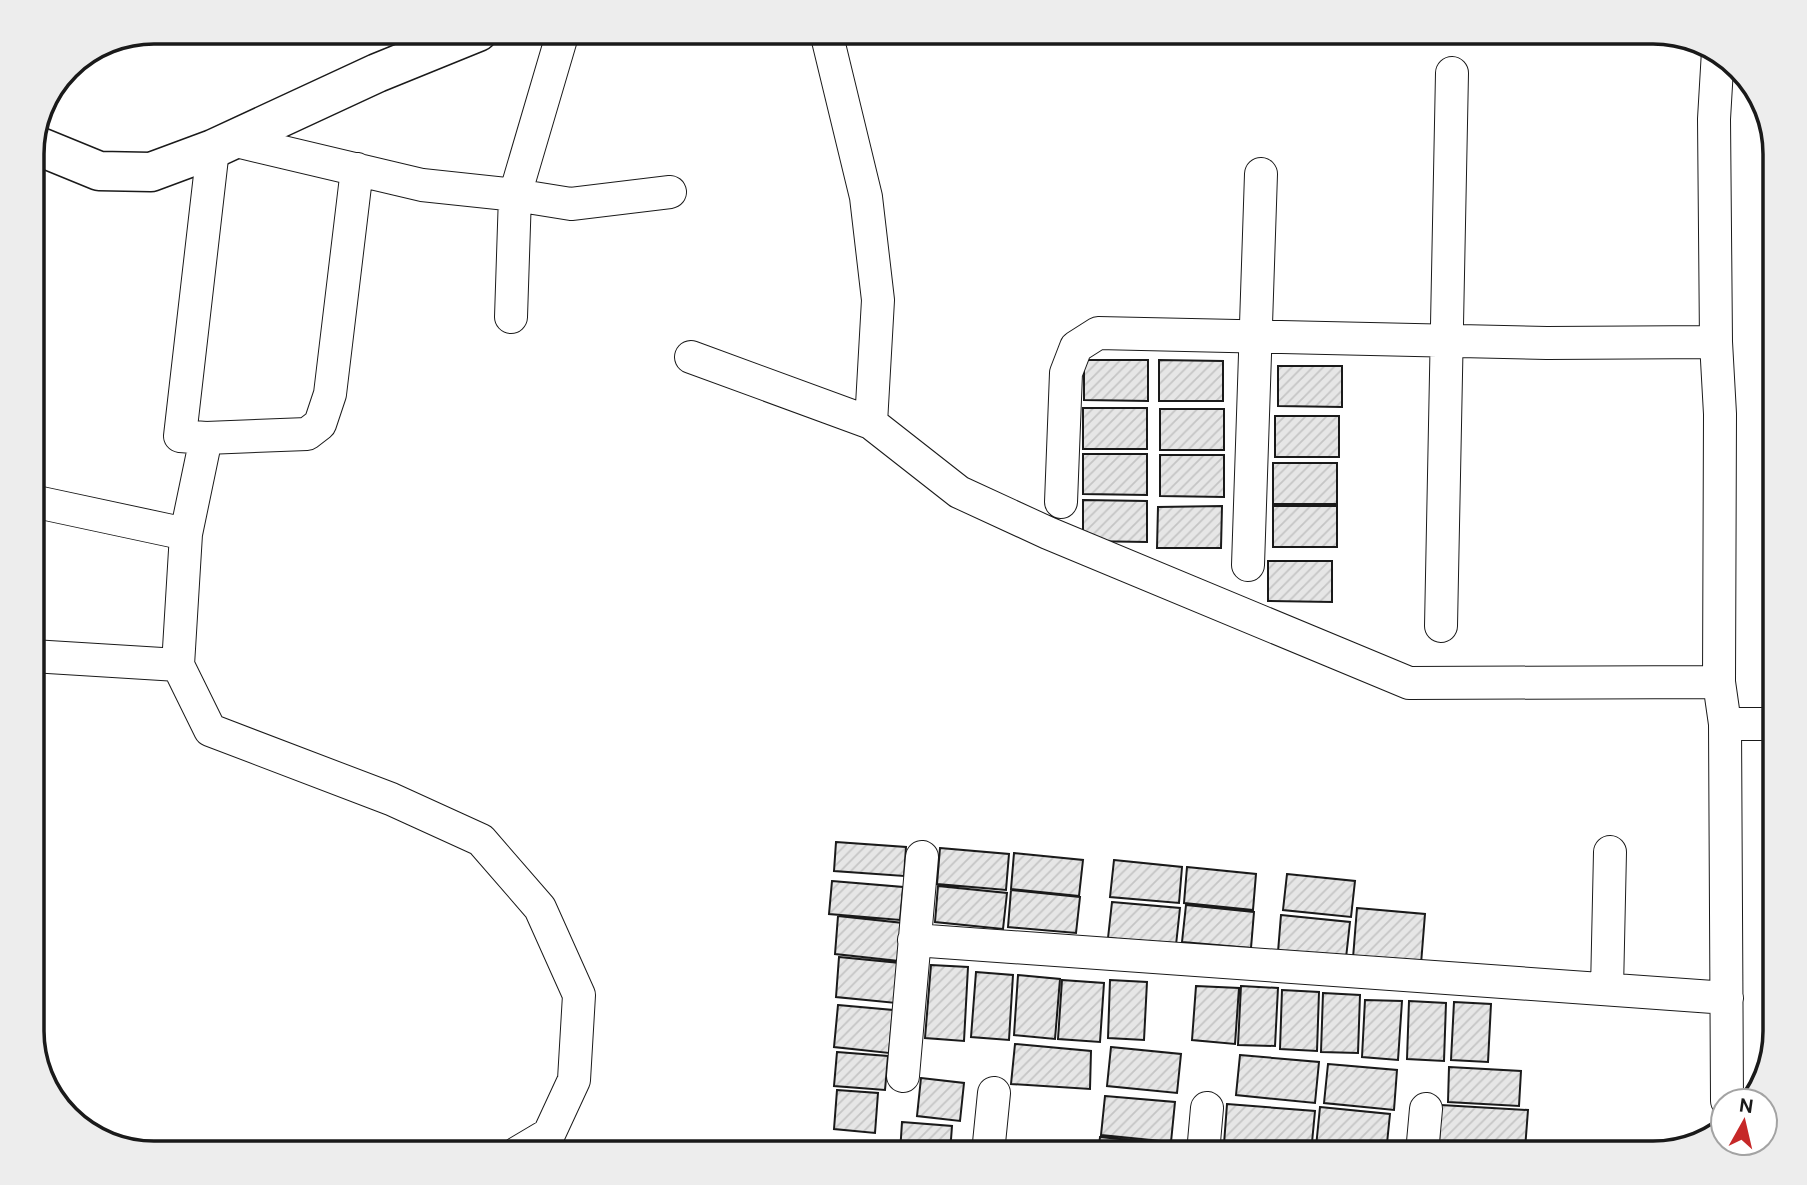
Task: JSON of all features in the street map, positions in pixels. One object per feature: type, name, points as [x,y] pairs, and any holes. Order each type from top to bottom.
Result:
[{"type":"street","points":[[44,148],[99,171],[151,172],[223,145],[377,73],[448,44]]},
{"type":"street","points":[[511,317],[515,195],[559,44]]},
{"type":"street","points":[[829,44],[866,197],[878,300],[871,423]]},
{"type":"street","points":[[1717,65],[1714,118],[1716,342],[1720,414],[1719,682],[1725,724],[1727,1087]]},
{"type":"street","points":[[1441,626],[1452,73]]},
{"type":"street","points":[[223,145],[357,169],[422,185],[571,204],[670,192]]},
{"type":"street","points":[[223,145],[180,436],[206,438],[307,434],[320,424],[332,381],[357,169]]},
{"type":"street","points":[[1248,565],[1261,174]]},
{"type":"street","points":[[1061,502],[1066,373],[1076,347],[1098,333],[1716,342]]},
{"type":"street","points":[[691,356],[871,423],[959,492],[1100,555],[1409,683],[1719,682]]},
{"type":"street","points":[[206,438],[186,534],[178,664],[210,730],[391,799],[481,839],[540,908],[579,995],[574,1080],[549,1134],[537,1141]]},
{"type":"street","points":[[44,504],[186,534]]},
{"type":"street","points":[[44,657],[178,664]]},
{"type":"street","points":[[1725,724],[1763,724]]},
{"type":"street","points":[[1607,989],[1610,852]]},
{"type":"street","points":[[903,1076],[922,857]]},
{"type":"street","points":[[914,940],[1727,998]]},
{"type":"street","points":[[989,1141],[993,1093]]},
{"type":"street","points":[[1204,1141],[1207,1108]]},
{"type":"street","points":[[1423,1141],[1426,1109]]},
{"type":"building","points":[[1084,360],[1148,360],[1148,401],[1084,400]]},
{"type":"building","points":[[1159,360],[1223,361],[1223,401],[1159,401]]},
{"type":"building","points":[[1278,366],[1342,366],[1342,407],[1278,406]]},
{"type":"building","points":[[1083,408],[1147,408],[1147,449],[1083,449]]},
{"type":"building","points":[[1160,409],[1224,409],[1224,450],[1160,450]]},
{"type":"building","points":[[1275,416],[1339,416],[1339,457],[1275,457]]},
{"type":"building","points":[[1083,454],[1147,454],[1147,495],[1083,494]]},
{"type":"building","points":[[1160,455],[1224,455],[1224,497],[1160,496]]},
{"type":"building","points":[[1273,463],[1337,463],[1337,504],[1273,504]]},
{"type":"building","points":[[1083,500],[1147,501],[1147,542],[1083,541]]},
{"type":"building","points":[[1222,506],[1221,548],[1157,548],[1158,507]]},
{"type":"building","points":[[1273,506],[1337,506],[1337,547],[1273,547]]},
{"type":"building","points":[[1268,561],[1332,561],[1332,602],[1268,601]]},
{"type":"building","points":[[836,842],[906,847],[904,876],[834,871]]},
{"type":"building","points":[[940,848],[1009,854],[1006,890],[937,884]]},
{"type":"building","points":[[1014,853],[1083,860],[1079,896],[1011,889]]},
{"type":"building","points":[[1114,860],[1182,867],[1179,903],[1110,897]]},
{"type":"building","points":[[1187,867],[1256,874],[1253,910],[1184,903]]},
{"type":"building","points":[[1287,874],[1355,881],[1351,917],[1283,910]]},
{"type":"building","points":[[832,881],[903,887],[900,920],[829,914]]},
{"type":"building","points":[[938,886],[1007,893],[1003,929],[935,922]]},
{"type":"building","points":[[1011,890],[1080,897],[1076,933],[1008,927]]},
{"type":"building","points":[[1112,902],[1180,908],[1176,945],[1108,938]]},
{"type":"building","points":[[1186,905],[1254,912],[1251,948],[1182,942]]},
{"type":"building","points":[[1357,908],[1425,914],[1421,964],[1353,958]]},
{"type":"building","points":[[1281,915],[1350,922],[1346,958],[1278,952]]},
{"type":"building","points":[[838,916],[903,923],[899,961],[835,954]]},
{"type":"building","points":[[839,957],[900,963],[896,1003],[836,997]]},
{"type":"building","points":[[931,965],[968,967],[964,1041],[925,1038]]},
{"type":"building","points":[[976,972],[1013,975],[1009,1040],[971,1037]]},
{"type":"building","points":[[1018,975],[1060,979],[1055,1039],[1014,1035]]},
{"type":"building","points":[[1062,980],[1104,983],[1100,1042],[1058,1039]]},
{"type":"building","points":[[1110,980],[1147,982],[1144,1040],[1108,1038]]},
{"type":"building","points":[[1196,986],[1239,988],[1235,1044],[1192,1040]]},
{"type":"building","points":[[1241,986],[1278,988],[1275,1046],[1238,1045]]},
{"type":"building","points":[[1282,990],[1319,992],[1317,1051],[1280,1049]]},
{"type":"building","points":[[1323,993],[1360,995],[1358,1053],[1321,1052]]},
{"type":"building","points":[[1365,1000],[1402,1001],[1398,1060],[1362,1057]]},
{"type":"building","points":[[1409,1001],[1446,1003],[1444,1061],[1407,1059]]},
{"type":"building","points":[[1454,1002],[1491,1004],[1488,1062],[1451,1060]]},
{"type":"building","points":[[838,1005],[893,1010],[889,1053],[834,1047]]},
{"type":"building","points":[[1015,1044],[1091,1051],[1090,1089],[1011,1084]]},
{"type":"building","points":[[1111,1047],[1181,1054],[1177,1093],[1107,1086]]},
{"type":"building","points":[[837,1052],[888,1056],[885,1090],[834,1086]]},
{"type":"building","points":[[1240,1055],[1319,1062],[1315,1103],[1236,1095]]},
{"type":"building","points":[[1328,1064],[1397,1070],[1394,1110],[1324,1103]]},
{"type":"building","points":[[1449,1067],[1521,1071],[1519,1106],[1448,1102]]},
{"type":"building","points":[[921,1078],[964,1083],[960,1121],[917,1116]]},
{"type":"building","points":[[837,1090],[878,1093],[875,1133],[834,1129]]},
{"type":"building","points":[[1105,1096],[1175,1102],[1171,1141],[1101,1135]]},
{"type":"building","points":[[1227,1104],[1315,1111],[1312,1141],[1224,1141]]},
{"type":"building","points":[[1441,1105],[1528,1110],[1526,1141],[1439,1141]]},
{"type":"building","points":[[1320,1107],[1390,1114],[1387,1141],[1317,1141]]},
{"type":"building","points":[[902,1122],[952,1126],[951,1141],[901,1141]]},
{"type":"building","points":[[1100,1137],[1139,1141],[1100,1141]]}]
